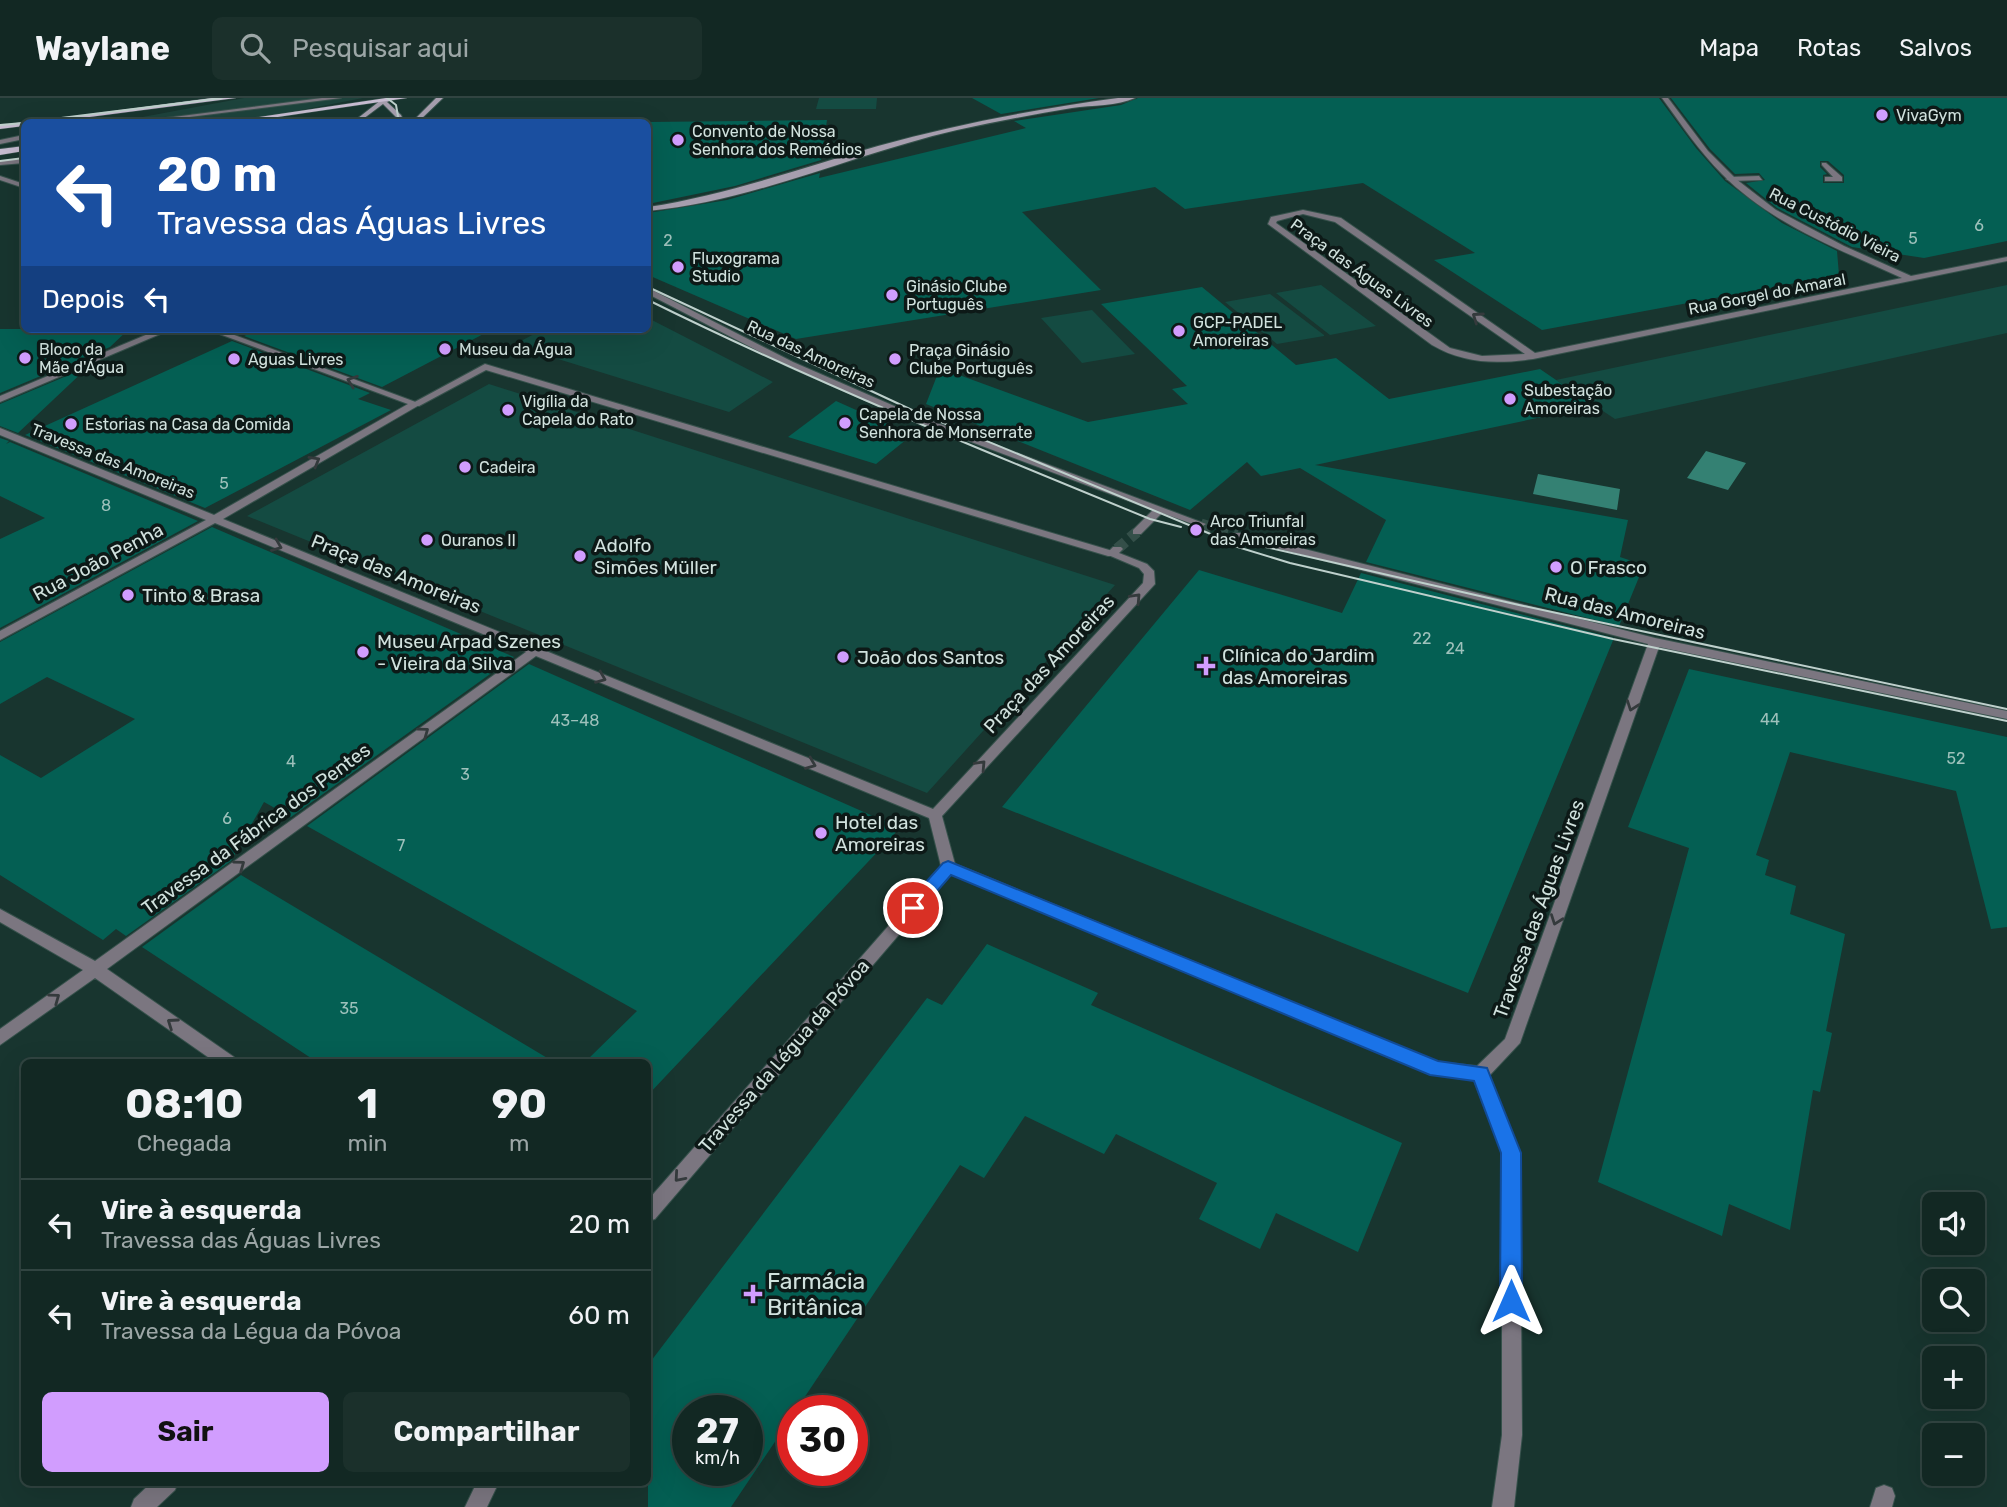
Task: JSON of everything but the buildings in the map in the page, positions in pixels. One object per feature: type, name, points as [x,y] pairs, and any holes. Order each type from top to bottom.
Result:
[{"type":"main road","points":[[60,119],[232,98]]},
{"type":"main road","points":[[372,98],[383,101],[400,119]]},
{"type":"main road","points":[[360,119],[383,101],[394,98]]},
{"type":"main road","points":[[252,119],[403,98]]},
{"type":"main road","points":[[418,119],[440,98]]},
{"type":"main road","points":[[651,209],[690,203],[744,190],[955,128],[1051,109],[1132,98]]},
{"type":"main road","points":[[2,127],[21,124]]},
{"type":"main road","points":[[0,152],[21,149]]},
{"type":"street","points":[[161,119],[338,98]]},
{"type":"street","name":"Rua Custódio Vieira","points":[[1665,98],[1730,179],[1746,193],[1798,225],[1911,279]]},
{"type":"street","points":[[0,142],[21,138]]},
{"type":"street","points":[[0,163],[21,161]]},
{"type":"street","points":[[1824,164],[1839,179],[1828,179]]},
{"type":"street","points":[[0,178],[21,185]]},
{"type":"street","points":[[1730,179],[1759,178]]},
{"type":"street","name":"Praça das Águas Livres","points":[[1303,212],[1338,220],[1533,356],[1480,360],[1444,350],[1279,230],[1272,224],[1274,219],[1303,212]]},
{"type":"street","name":"Rua Gorgel do Amaral","points":[[1533,356],[2007,259]]},
{"type":"street","name":"Rua das Amoreiras","points":[[651,293],[790,364],[905,414],[1201,524]]},
{"type":"street","points":[[0,399],[158,333]]},
{"type":"street","points":[[221,333],[416,404]]},
{"type":"street","name":"Praça das Amoreiras","points":[[214,520],[935,815],[1149,584],[1150,573],[1143,566],[1115,551],[485,367],[416,404]]},
{"type":"street","points":[[214,520],[416,404]]},
{"type":"street","name":"Travessa das Amoreiras","points":[[0,431],[214,520]]},
{"type":"street","points":[[1137,532],[1160,509]]},
{"type":"street","name":"Rua João Penha","points":[[0,635],[214,520]]},
{"type":"street","name":"Rua das Amoreiras","points":[[1237,535],[1655,642],[2007,715]]},
{"type":"street","name":"Travessa das Águas Livres","points":[[1480,1074],[1512,1043],[1655,642]]},
{"type":"street","name":"Travessa da Fábrica dos Pentes","points":[[0,1038],[535,651]]},
{"type":"street","points":[[935,815],[948,867],[1437,1069],[1480,1074],[1511,1153],[1512,1435],[1503,1507]]},
{"type":"street","name":"Travessa da Légua da Póvoa","points":[[651,1210],[948,867]]},
{"type":"street","points":[[0,915],[95,969],[224,1059]]},
{"type":"street","points":[[142,1507],[163,1486]]},
{"type":"street","points":[[476,1507],[486,1486]]},
{"type":"shaded area","points":[[244,98],[363,98],[255,119],[132,119]]},
{"type":"shaded area","points":[[819,98],[877,98],[876,109],[816,109]]},
{"type":"shaded area","points":[[1321,285],[1376,326],[1330,335],[1276,293]]},
{"type":"shaded area","points":[[2007,285],[2007,333],[1615,419],[1556,380]]},
{"type":"shaded area","points":[[1270,294],[1324,336],[1277,344],[1225,302]]},
{"type":"shaded area","points":[[1092,310],[1135,354],[1082,363],[1041,318]]},
{"type":"shaded area","points":[[651,320],[773,382],[729,412],[513,345],[536,333],[651,333]]},
{"type":"shaded area","points":[[489,384],[1115,585],[927,793],[247,516]]},
{"type":"shaded area","points":[[1706,451],[1746,463],[1728,490],[1687,478]]},
{"type":"shaded area","points":[[1538,474],[1620,489],[1617,510],[1533,494]]},
{"type":"tunnel","points":[[1201,524],[1237,535]]},
{"type":"tunnel","points":[[1117,549],[1137,532]]},
{"type":"tram line","points":[[53,119],[222,98]]},
{"type":"tram line","points":[[387,98],[396,105],[398,119]]},
{"type":"tram line","points":[[0,125],[21,123]]},
{"type":"tram line","points":[[0,161],[21,158]]},
{"type":"tram line","points":[[651,288],[912,410],[1213,535],[1519,605],[2007,709]]},
{"type":"tram line","points":[[651,301],[897,414],[1150,519],[1181,527]]},
{"type":"tram line","points":[[1231,545],[1290,563],[1613,639],[2007,721]]},
{"type":"place","name":"VivaGym","points":[[1882,115]]},
{"type":"place","name":"Convento de Nossa Senhora dos Remédios","points":[[678,140]]},
{"type":"place","name":"Fluxograma Studio","points":[[678,267]]},
{"type":"place","name":"Ginásio Clube Português","points":[[892,295]]},
{"type":"place","name":"GCP-PADEL Amoreiras","points":[[1179,331]]},
{"type":"place","name":"Museu da Água","points":[[445,349]]},
{"type":"place","name":"Bloco da Mãe d'Água","points":[[25,358]]},
{"type":"place","name":"Aguas Livres","points":[[234,359]]},
{"type":"place","name":"Praça Ginásio Clube Português","points":[[895,359]]},
{"type":"place","name":"Subestação Amoreiras","points":[[1510,399]]},
{"type":"place","name":"Vigília da Capela do Rato","points":[[508,410]]},
{"type":"place","name":"Capela de Nossa Senhora de Monserrate","points":[[845,423]]},
{"type":"place","name":"Estorias na Casa da Comida","points":[[71,424]]},
{"type":"place","name":"Cadeira","points":[[465,467]]},
{"type":"place","name":"Arco Triunfal das Amoreiras","points":[[1196,530]]},
{"type":"place","name":"Ouranos II","points":[[427,540]]},
{"type":"place","name":"Adolfo Simões Müller","points":[[580,556]]},
{"type":"place","name":"O Frasco","points":[[1556,567]]},
{"type":"place","name":"Tinto & Brasa","points":[[128,595]]},
{"type":"place","name":"Museu Arpad Szenes - Vieira da Silva","points":[[363,652]]},
{"type":"place","name":"João dos Santos","points":[[843,657]]},
{"type":"place","name":"Clínica do Jardim das Amoreiras","points":[[1206,666]]},
{"type":"place","name":"Hotel das Amoreiras","points":[[821,833]]},
{"type":"place","name":"Farmácia Britânica","points":[[753,1294]]},
{"type":"route","points":[[913,908],[948,867],[1437,1069],[1480,1074],[1511,1153],[1511,1301]]}]
